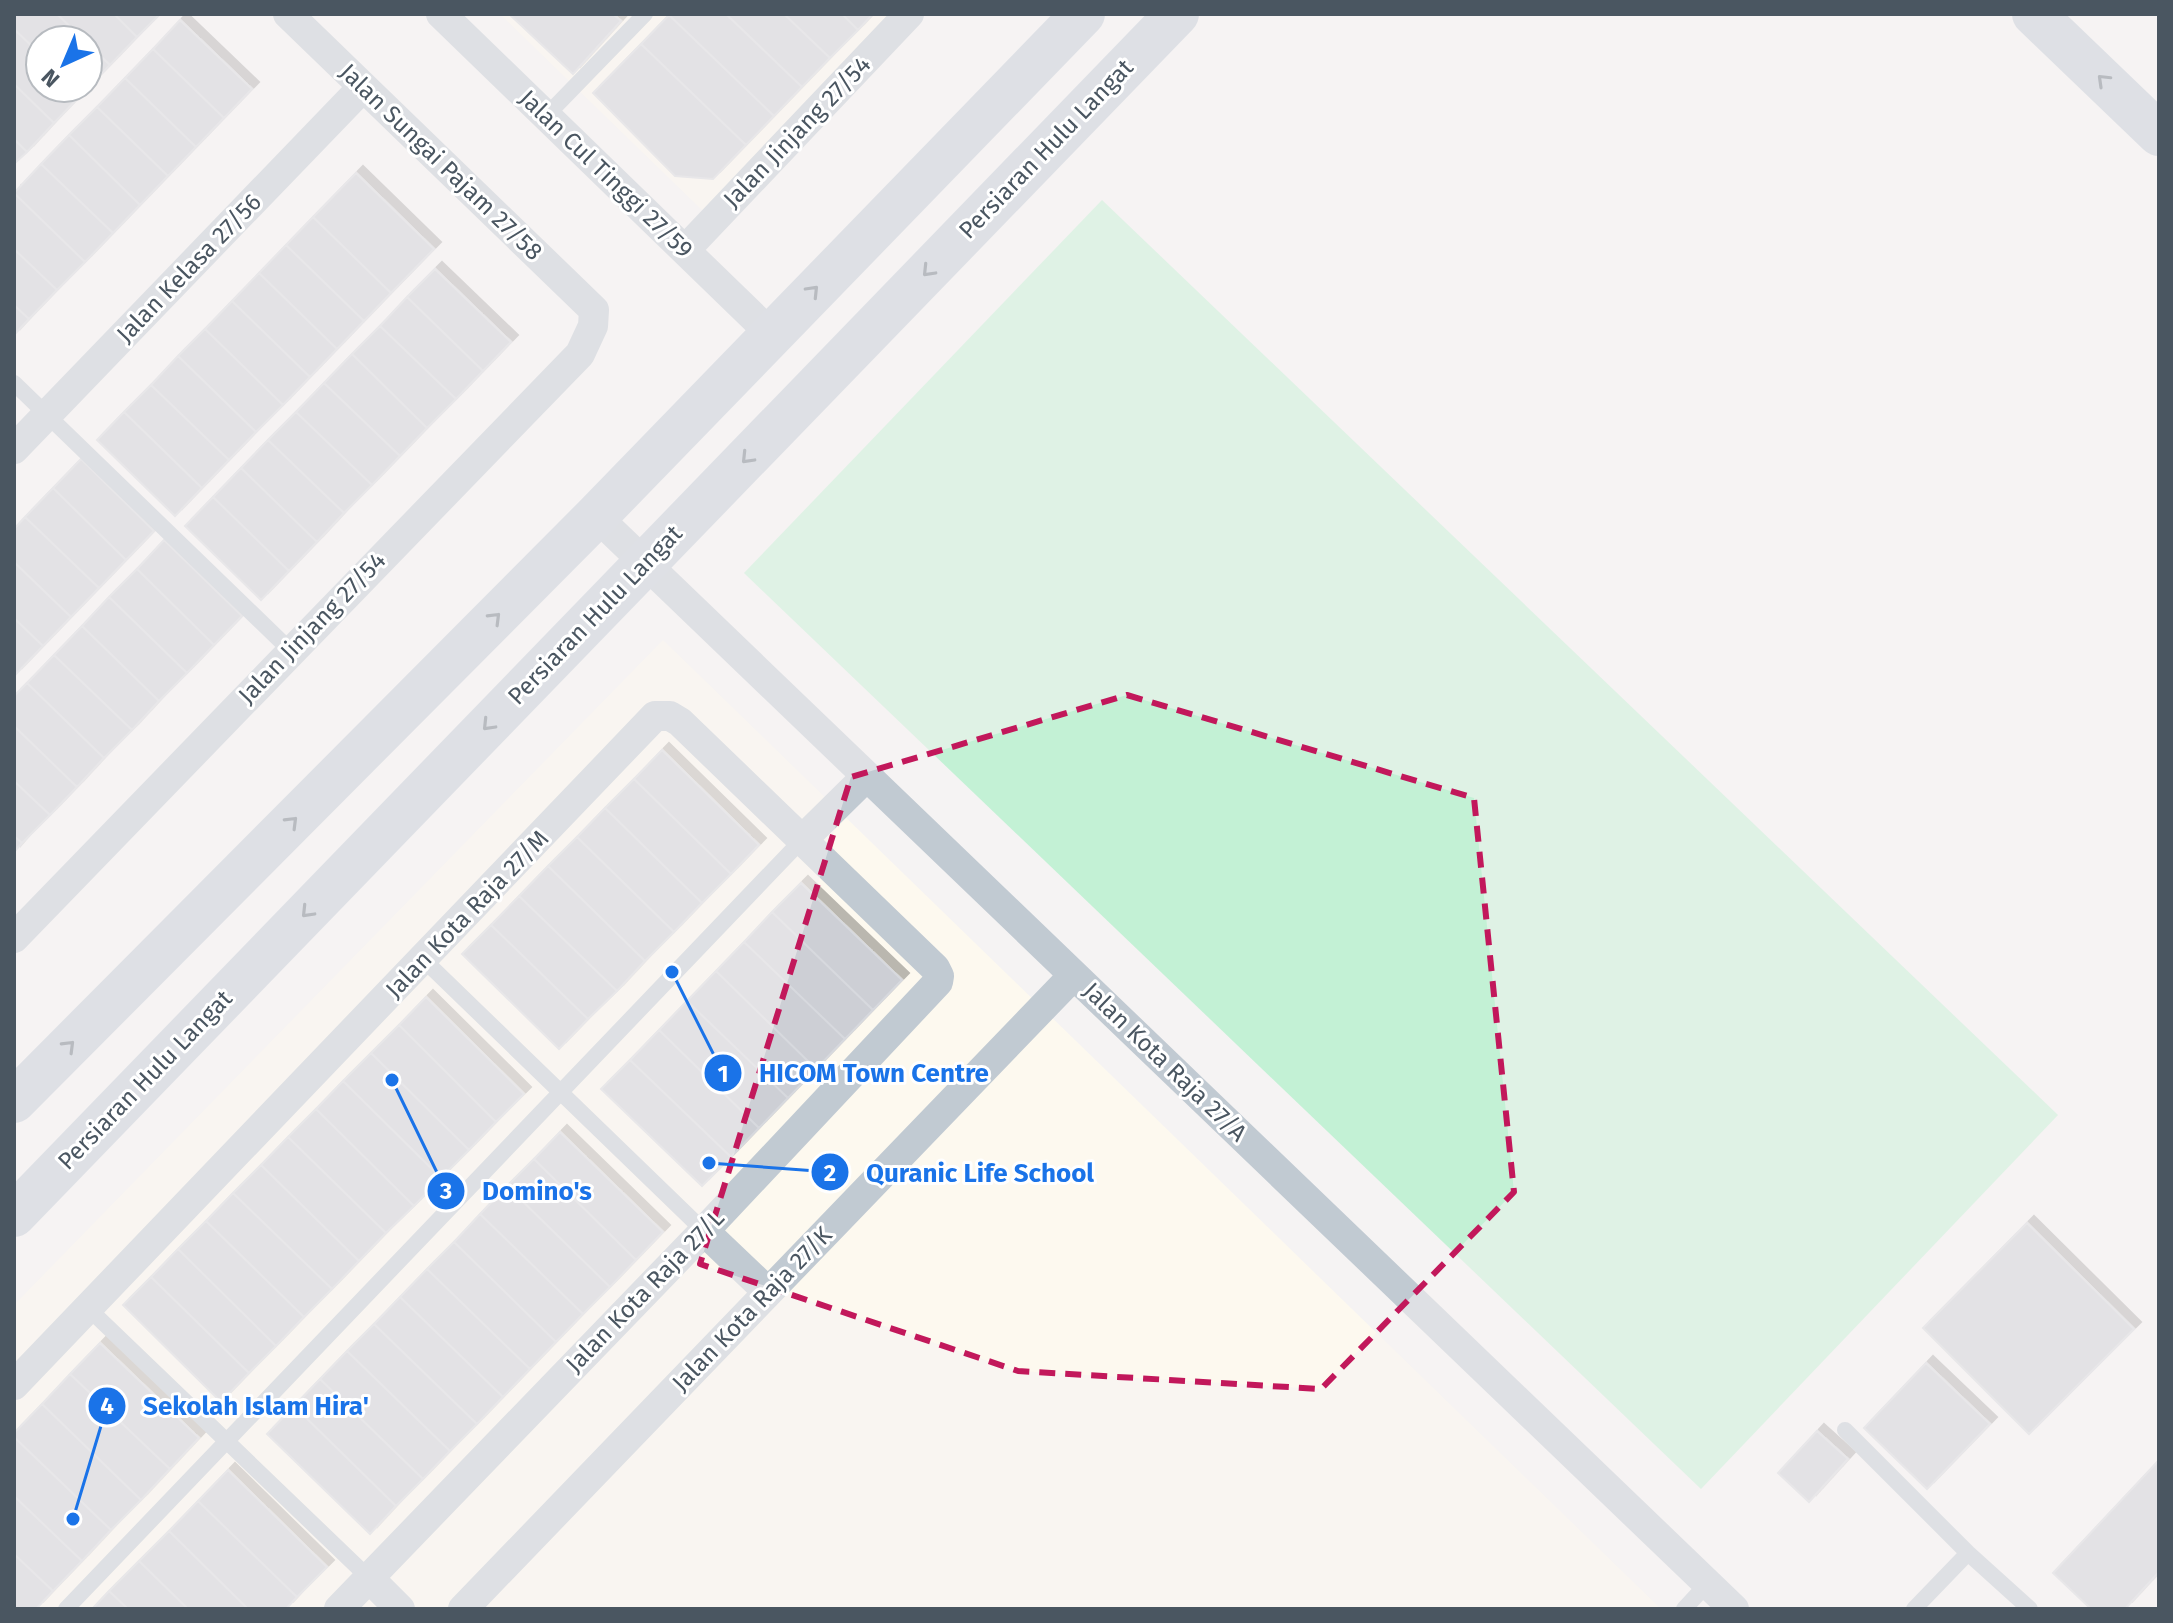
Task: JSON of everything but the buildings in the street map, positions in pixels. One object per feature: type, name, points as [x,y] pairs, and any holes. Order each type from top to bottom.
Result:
[{"type":"main road","points":[[14,1101],[596,516],[1083,14]]},
{"type":"main road","name":"Persiaran Hulu Langat","points":[[14,1215],[1177,14]]},
{"type":"main road","points":[[2035,18],[2159,134]]},
{"type":"street","name":"Jalan Sungai Pajam 27/58","points":[[288,14],[594,310]]},
{"type":"street","name":"Jalan Cul Tinggi 27/59","points":[[441,14],[771,334]]},
{"type":"street","name":"Jalan Jinjang 27/54","points":[[685,250],[909,14]]},
{"type":"street","name":"Jalan Kelasa 27/56","points":[[14,449],[363,87]]},
{"type":"street","name":"Jalan Jinjang 27/54","points":[[14,938],[580,354],[593,326],[594,310]]},
{"type":"street","name":"Jalan Kota Raja 27/A","points":[[596,516],[1734,1609]]},
{"type":"street","name":"Jalan Kota Raja 27/M","points":[[14,1385],[655,716],[670,716],[680,722],[935,968]]},
{"type":"street","points":[[801,841],[867,776]]},
{"type":"street","name":"Jalan Kota Raja 27/L","points":[[339,1609],[704,1231],[931,990],[939,976],[935,968]]},
{"type":"street","name":"Jalan Kota Raja 27/K","points":[[463,1609],[1074,975]]},
{"type":"street","points":[[704,1231],[768,1292]]},
{"type":"street","points":[[369,1578],[400,1609]]},
{"type":"lane","points":[[546,116],[645,14]]},
{"type":"lane","points":[[14,383],[290,650]]},
{"type":"lane","points":[[66,1609],[801,841]]},
{"type":"lane","points":[[424,960],[704,1231]]},
{"type":"lane","points":[[89,1309],[369,1578]]},
{"type":"lane","points":[[1845,1430],[1968,1553],[2030,1609]]},
{"type":"lane","points":[[1914,1609],[1968,1553]]},
{"type":"lane","points":[[1684,1609],[1708,1583]]},
{"type":"highlighted area","points":[[1127,695],[1474,798],[1514,1192],[1321,1389],[1018,1371],[700,1264],[851,777]]},
{"type":"shaded area","points":[[500,14],[892,14],[703,211]]},
{"type":"shaded area","points":[[663,640],[1661,1609],[14,1609],[14,1305]]},
{"type":"green space","points":[[1102,200],[2058,1115],[1701,1489],[744,573]]},
{"type":"place","name":"HICOM Town Centre","points":[[672,972]]},
{"type":"place","name":"Domino's","points":[[392,1080]]},
{"type":"place","name":"Quranic Life School","points":[[709,1163]]},
{"type":"place","name":"Sekolah Islam Hira'","points":[[73,1519]]}]
